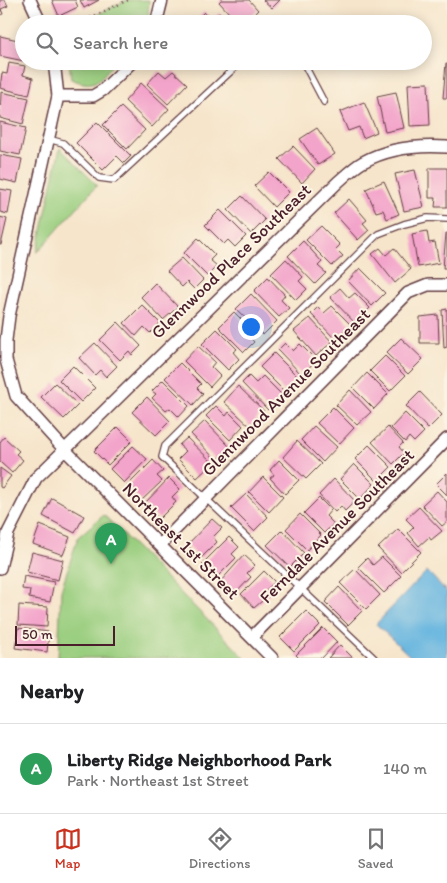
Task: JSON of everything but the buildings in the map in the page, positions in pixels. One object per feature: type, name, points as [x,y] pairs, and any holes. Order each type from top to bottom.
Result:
[{"type":"street","points":[[30,0],[37,15]]},
{"type":"street","points":[[158,15],[162,0]]},
{"type":"street","name":"Northeast 1st Street","points":[[55,70],[58,96],[9,316],[6,340],[6,360],[16,396],[64,449],[272,658]]},
{"type":"street","points":[[58,96],[93,96],[103,90],[124,70]]},
{"type":"street","name":"Glennwood Place Southeast","points":[[0,568],[8,533],[20,506],[36,478],[344,177],[362,162],[392,151],[422,145],[447,147]]},
{"type":"street","name":"Glennwood Avenue Southeast","points":[[160,544],[408,293],[428,286],[447,285]]},
{"type":"street","name":"Ferndale Avenue Southeast","points":[[252,637],[447,439]]},
{"type":"lane","points":[[48,139],[64,143],[99,178],[114,180],[232,70]]},
{"type":"lane","points":[[307,70],[324,102]]},
{"type":"lane","points":[[374,658],[162,457],[165,446],[378,234],[404,224],[428,218],[447,219]]},
{"type":"path","points":[[96,15],[128,0]]},
{"type":"green space","points":[[127,0],[149,0],[148,15],[96,15]]},
{"type":"green space","points":[[70,70],[108,70],[101,78],[92,83],[71,79]]},
{"type":"green space","points":[[60,148],[97,185],[37,253]]},
{"type":"green space","points":[[104,515],[245,658],[58,658],[61,590],[78,537]]},
{"type":"water","points":[[427,571],[447,592],[447,658],[412,658],[376,624]]},
{"type":"place","name":"Liberty Ridge Neighborhood Park","points":[[111,564]]}]
